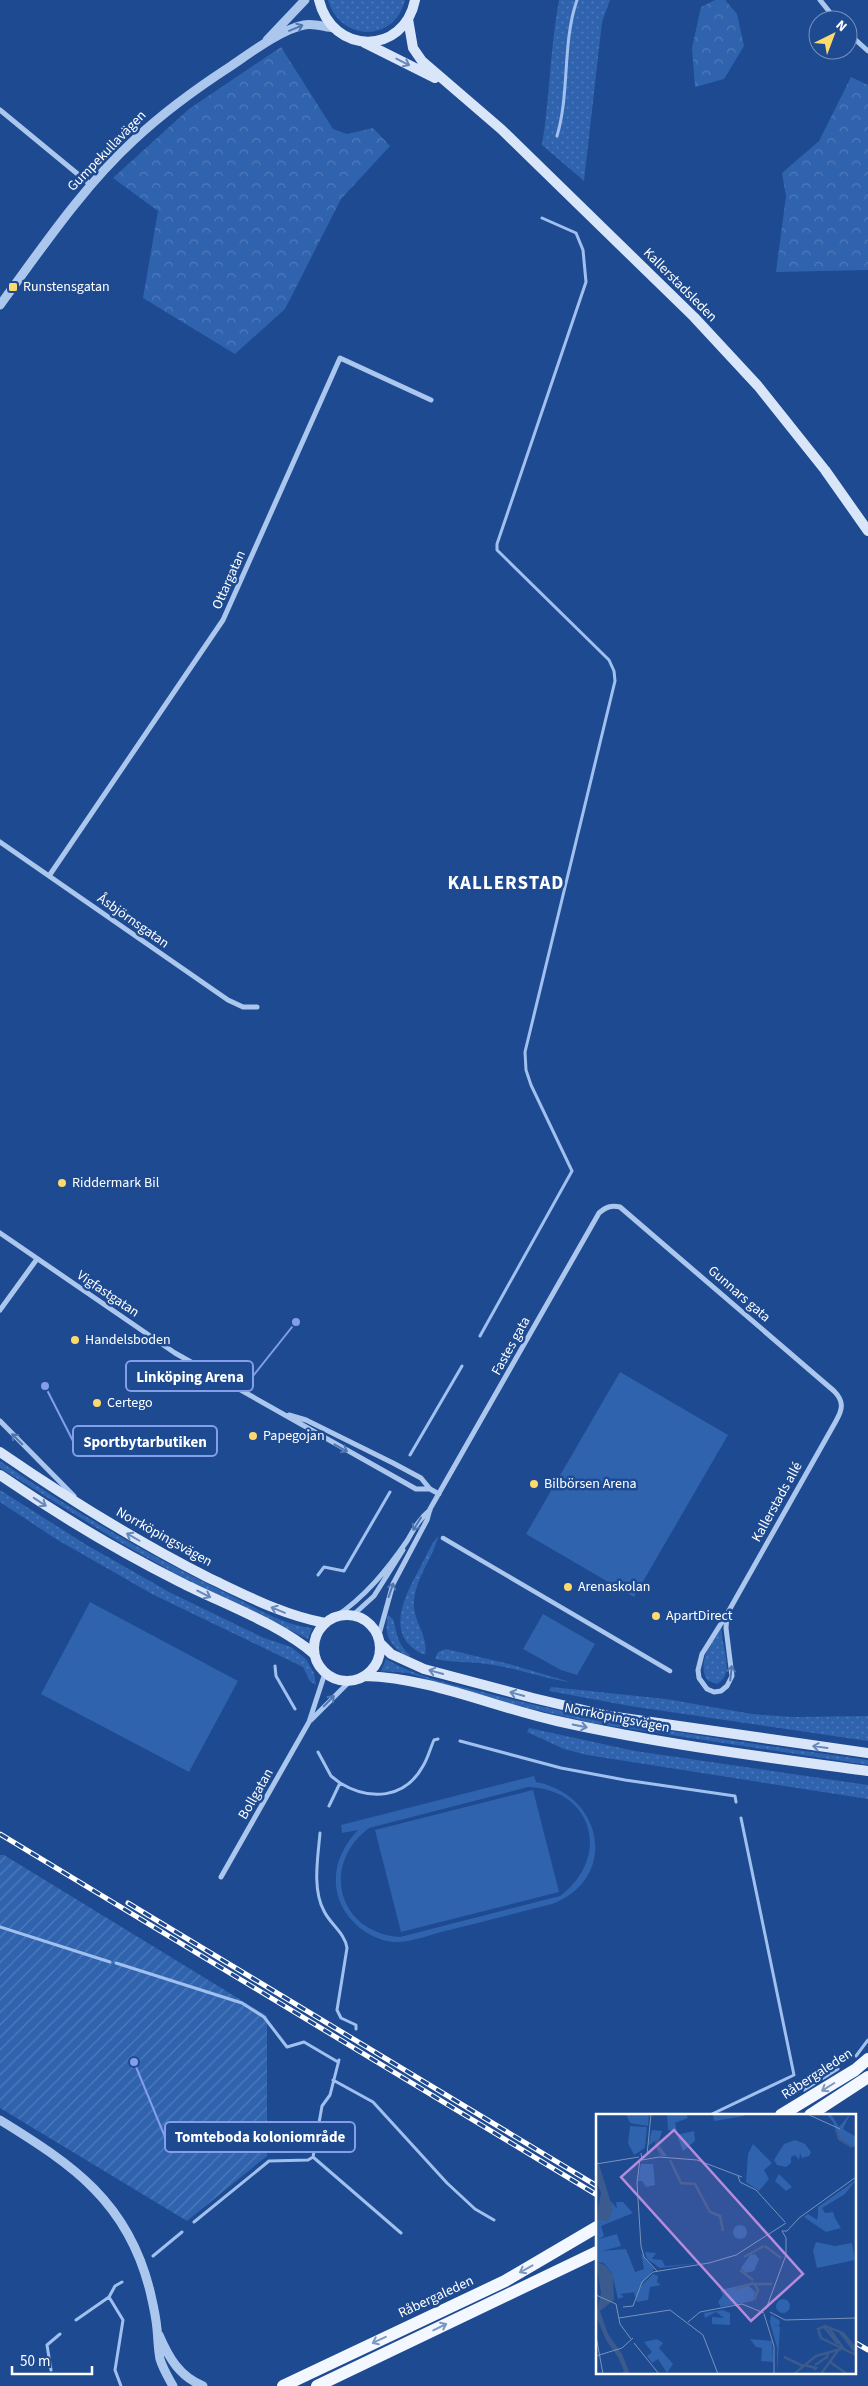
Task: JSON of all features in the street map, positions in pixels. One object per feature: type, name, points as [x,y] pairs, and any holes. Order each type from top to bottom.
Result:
[{"type":"main road","points":[[319,0],[326,18],[334,28]]},
{"type":"main road","points":[[361,41],[375,41],[388,37],[400,30],[416,3]]},
{"type":"main road","name":"Kallerstadsleden","points":[[408,19],[413,48],[422,61],[445,83],[501,129],[694,317],[758,386],[825,470],[868,531]]},
{"type":"main road","name":"Kallerstadsleden","points":[[334,28],[347,37],[361,41],[445,83]]},
{"type":"main road","name":"Norrköpingsvägen","points":[[0,1452],[88,1511],[164,1555],[280,1612],[325,1624]]},
{"type":"main road","points":[[0,1474],[70,1521],[224,1604],[284,1632],[314,1654]]},
{"type":"main road","points":[[352,1616],[368,1623],[379,1640],[378,1661],[365,1676],[350,1681],[337,1680],[325,1673],[318,1664],[314,1654],[314,1642],[325,1624],[335,1617],[352,1616]]},
{"type":"main road","name":"Norrköpingsvägen","points":[[379,1640],[391,1654],[424,1669],[609,1716],[868,1753]]},
{"type":"main road","name":"Norrköpingsvägen","points":[[365,1676],[406,1679],[522,1713],[623,1736],[868,1772]]},
{"type":"main road","name":"Råbergaleden","points":[[784,2114],[855,2070],[868,2059]]},
{"type":"main road","points":[[811,2114],[868,2076]]},
{"type":"main road","name":"Råbergaleden","points":[[283,2386],[505,2281],[596,2228]]},
{"type":"main road","name":"Råbergaleden","points":[[317,2386],[596,2252]]},
{"type":"street","name":"Gumpekullavägen","points":[[262,45],[305,0]]},
{"type":"street","points":[[820,0],[828,10]]},
{"type":"street","name":"Gumpekullavägen","points":[[0,305],[65,216],[91,185],[134,140],[162,115],[262,45],[305,25],[334,28]]},
{"type":"street","points":[[858,42],[868,51]]},
{"type":"street","points":[[0,110],[91,185]]},
{"type":"street","name":"Ottargatan","points":[[49,876],[223,620],[340,358],[431,400]]},
{"type":"street","name":"Åsbjörnsgatan","points":[[0,842],[228,1000],[243,1007],[257,1007]]},
{"type":"street","name":"Fastes gata","points":[[379,1640],[393,1584],[427,1520],[430,1509],[599,1213],[606,1207],[620,1207]]},
{"type":"street","name":"Gunnars gata","points":[[620,1207],[834,1391],[841,1400]]},
{"type":"street","name":"Vigfastgatan","points":[[0,1233],[175,1353],[284,1413],[303,1427],[416,1489],[430,1489]]},
{"type":"street","points":[[0,1310],[37,1258]]},
{"type":"street","name":"Kallerstads allé","points":[[727,1614],[726,1628],[732,1676],[727,1686],[721,1691],[714,1692],[707,1689],[699,1678],[699,1662],[836,1421],[842,1406],[841,1400]]},
{"type":"street","name":"Vigfastgatan","points":[[284,1413],[306,1420],[421,1478],[430,1489],[439,1494]]},
{"type":"street","points":[[0,1422],[88,1511]]},
{"type":"street","name":"Fastes gata","points":[[352,1616],[370,1600],[384,1583],[421,1517],[430,1509]]},
{"type":"street","points":[[443,1538],[670,1671]]},
{"type":"street","name":"Fastes gata","points":[[335,1617],[363,1596],[407,1540]]},
{"type":"street","name":"Bollgatan","points":[[310,1722],[325,1673]]},
{"type":"street","name":"Bollgatan","points":[[221,1877],[310,1722],[327,1702],[350,1681]]},
{"type":"street","points":[[0,2120],[60,2158],[81,2174],[121,2222],[148,2281],[160,2359],[173,2386]]},
{"type":"street","points":[[157,2330],[169,2357],[176,2367],[187,2377],[204,2386]]},
{"type":"green space","points":[[328,0],[405,0],[399,14],[390,24],[379,30],[367,32],[355,30],[344,24],[334,14]]},
{"type":"green space","points":[[559,0],[610,0],[602,22],[584,181],[542,145]]},
{"type":"green space","points":[[715,0],[725,0],[737,14],[744,46],[724,79],[695,87],[692,48],[701,7]]},
{"type":"green space","points":[[281,47],[333,129],[347,134],[373,128],[390,146],[341,199],[285,309],[235,354],[143,298],[158,211],[113,178],[189,109]]},
{"type":"green space","points":[[851,77],[868,85],[868,270],[776,272],[786,196],[782,173],[819,141]]},
{"type":"green space","points":[[620,1372],[728,1435],[634,1597],[526,1534]]},
{"type":"green space","points":[[0,1461],[83,1515],[169,1564],[269,1615],[290,1623],[312,1628],[308,1639],[176,1574],[116,1540],[0,1468]]},
{"type":"green space","points":[[0,1490],[85,1544],[169,1592],[264,1638],[291,1647],[306,1659],[314,1673],[316,1685],[310,1681],[303,1667],[152,1594],[56,1539],[0,1502]]},
{"type":"green space","points":[[438,1537],[417,1585],[414,1603],[414,1610],[425,1642],[425,1655],[412,1647],[404,1638],[401,1627],[401,1615],[409,1590],[431,1546]]},
{"type":"green space","points":[[90,1602],[238,1681],[189,1772],[41,1694]]},
{"type":"green space","points":[[543,1614],[595,1644],[577,1675],[561,1670],[523,1649]]},
{"type":"green space","points":[[388,1615],[393,1619],[400,1642],[410,1655],[409,1657],[397,1649],[390,1640],[387,1629]]},
{"type":"green space","points":[[722,1624],[721,1631],[727,1665],[723,1679],[717,1684],[707,1680],[703,1666],[710,1644]]},
{"type":"green space","points":[[446,1649],[509,1664],[570,1682],[496,1665],[435,1659],[438,1652]]},
{"type":"green space","points":[[386,1659],[412,1672],[441,1681],[589,1717],[682,1733],[868,1760],[868,1765],[592,1723],[498,1701],[408,1673],[381,1671]]},
{"type":"green space","points":[[551,1687],[666,1699],[752,1714],[792,1717],[868,1716],[868,1741],[630,1706],[549,1691]]},
{"type":"green space","points":[[529,1728],[635,1751],[868,1785],[868,1799],[587,1755],[564,1749],[527,1732]]},
{"type":"green space","points":[[534,1776],[536,1782],[559,1790],[577,1803],[589,1820],[595,1839],[594,1858],[587,1876],[573,1892],[552,1904],[413,1940],[393,1942],[375,1937],[366,1932],[352,1920],[341,1905],[336,1887],[339,1860],[347,1844],[358,1830],[342,1833],[341,1825]],"holes":[[[528,1787],[550,1791],[568,1799],[580,1812],[588,1828],[590,1845],[586,1863],[576,1880],[560,1896],[400,1937],[379,1933],[362,1923],[350,1911],[343,1895],[341,1878],[344,1860],[354,1843],[369,1828]]]},
{"type":"green space","points":[[533,1790],[559,1892],[401,1932],[375,1830]]},
{"type":"green space","points":[[0,1855],[4,1855],[267,2016],[267,2156],[187,2221],[0,2108]]},
{"type":"waterway","points":[[557,136],[564,102],[569,33],[577,0]]},
{"type":"waterway","points":[[480,1336],[572,1171],[531,1085],[526,1070],[525,1052],[615,681],[614,671],[609,660],[497,550],[497,544],[586,282],[583,250],[576,233],[542,218]]},
{"type":"waterway","points":[[410,1455],[462,1366]]},
{"type":"waterway","points":[[318,1575],[324,1567],[344,1571],[390,1492]]},
{"type":"waterway","points":[[275,1666],[276,1676],[295,1709]]},
{"type":"waterway","points":[[340,1783],[363,1793],[386,1794],[397,1791],[415,1777],[425,1763],[434,1740],[438,1739]]},
{"type":"waterway","points":[[460,1741],[561,1768],[625,1780],[735,1796],[736,1802]]},
{"type":"waterway","points":[[318,1752],[331,1776],[340,1783],[329,1806]]},
{"type":"waterway","points":[[712,2114],[794,2075],[741,1818]]},
{"type":"waterway","points":[[320,1833],[317,1873],[320,1902],[346,1943],[347,1948],[337,2010],[341,2018],[356,2025],[356,2029]]},
{"type":"waterway","points":[[0,1927],[110,1962]]},
{"type":"waterway","points":[[116,1963],[242,2003],[264,2017],[287,2047],[304,2042],[338,2062]]},
{"type":"waterway","points":[[856,2056],[868,2040]]},
{"type":"waterway","points":[[194,2222],[269,2161],[308,2160],[313,2157],[322,2106],[330,2095],[339,2060]]},
{"type":"waterway","points":[[804,2090],[838,2069]]},
{"type":"waterway","points":[[333,2080],[373,2102],[447,2183],[475,2209],[494,2220]]},
{"type":"waterway","points":[[313,2157],[401,2233]]},
{"type":"waterway","points":[[153,2256],[182,2232]]},
{"type":"waterway","points":[[76,2320],[109,2297],[115,2286],[122,2282]]},
{"type":"waterway","points":[[109,2297],[123,2320],[115,2370],[121,2386]]},
{"type":"waterway","points":[[51,2370],[47,2345],[60,2334]]},
{"type":"railway","points":[[0,1834],[596,2194]]},
{"type":"railway","points":[[128,1903],[596,2185]]},
{"type":"railway","points":[[856,2343],[868,2350]]},
{"type":"place","name":"Runstensgatan","points":[[13,287]]},
{"type":"place","name":"Riddermark Bil","points":[[62,1183]]},
{"type":"place","name":"Linköping Arena","points":[[296,1322]]},
{"type":"place","name":"Handelsboden","points":[[75,1340]]},
{"type":"place","name":"Sportbytarbutiken","points":[[45,1386]]},
{"type":"place","name":"Certego","points":[[97,1403]]},
{"type":"place","name":"Papegojan","points":[[253,1436]]},
{"type":"place","name":"Bilbörsen Arena","points":[[534,1484]]},
{"type":"place","name":"Arenaskolan","points":[[568,1587]]},
{"type":"place","name":"ApartDirect","points":[[656,1616]]},
{"type":"place","name":"Tomteboda koloniområde","points":[[134,2062]]},
{"type":"district","name":"KALLERSTAD","points":[[506,883]]}]
